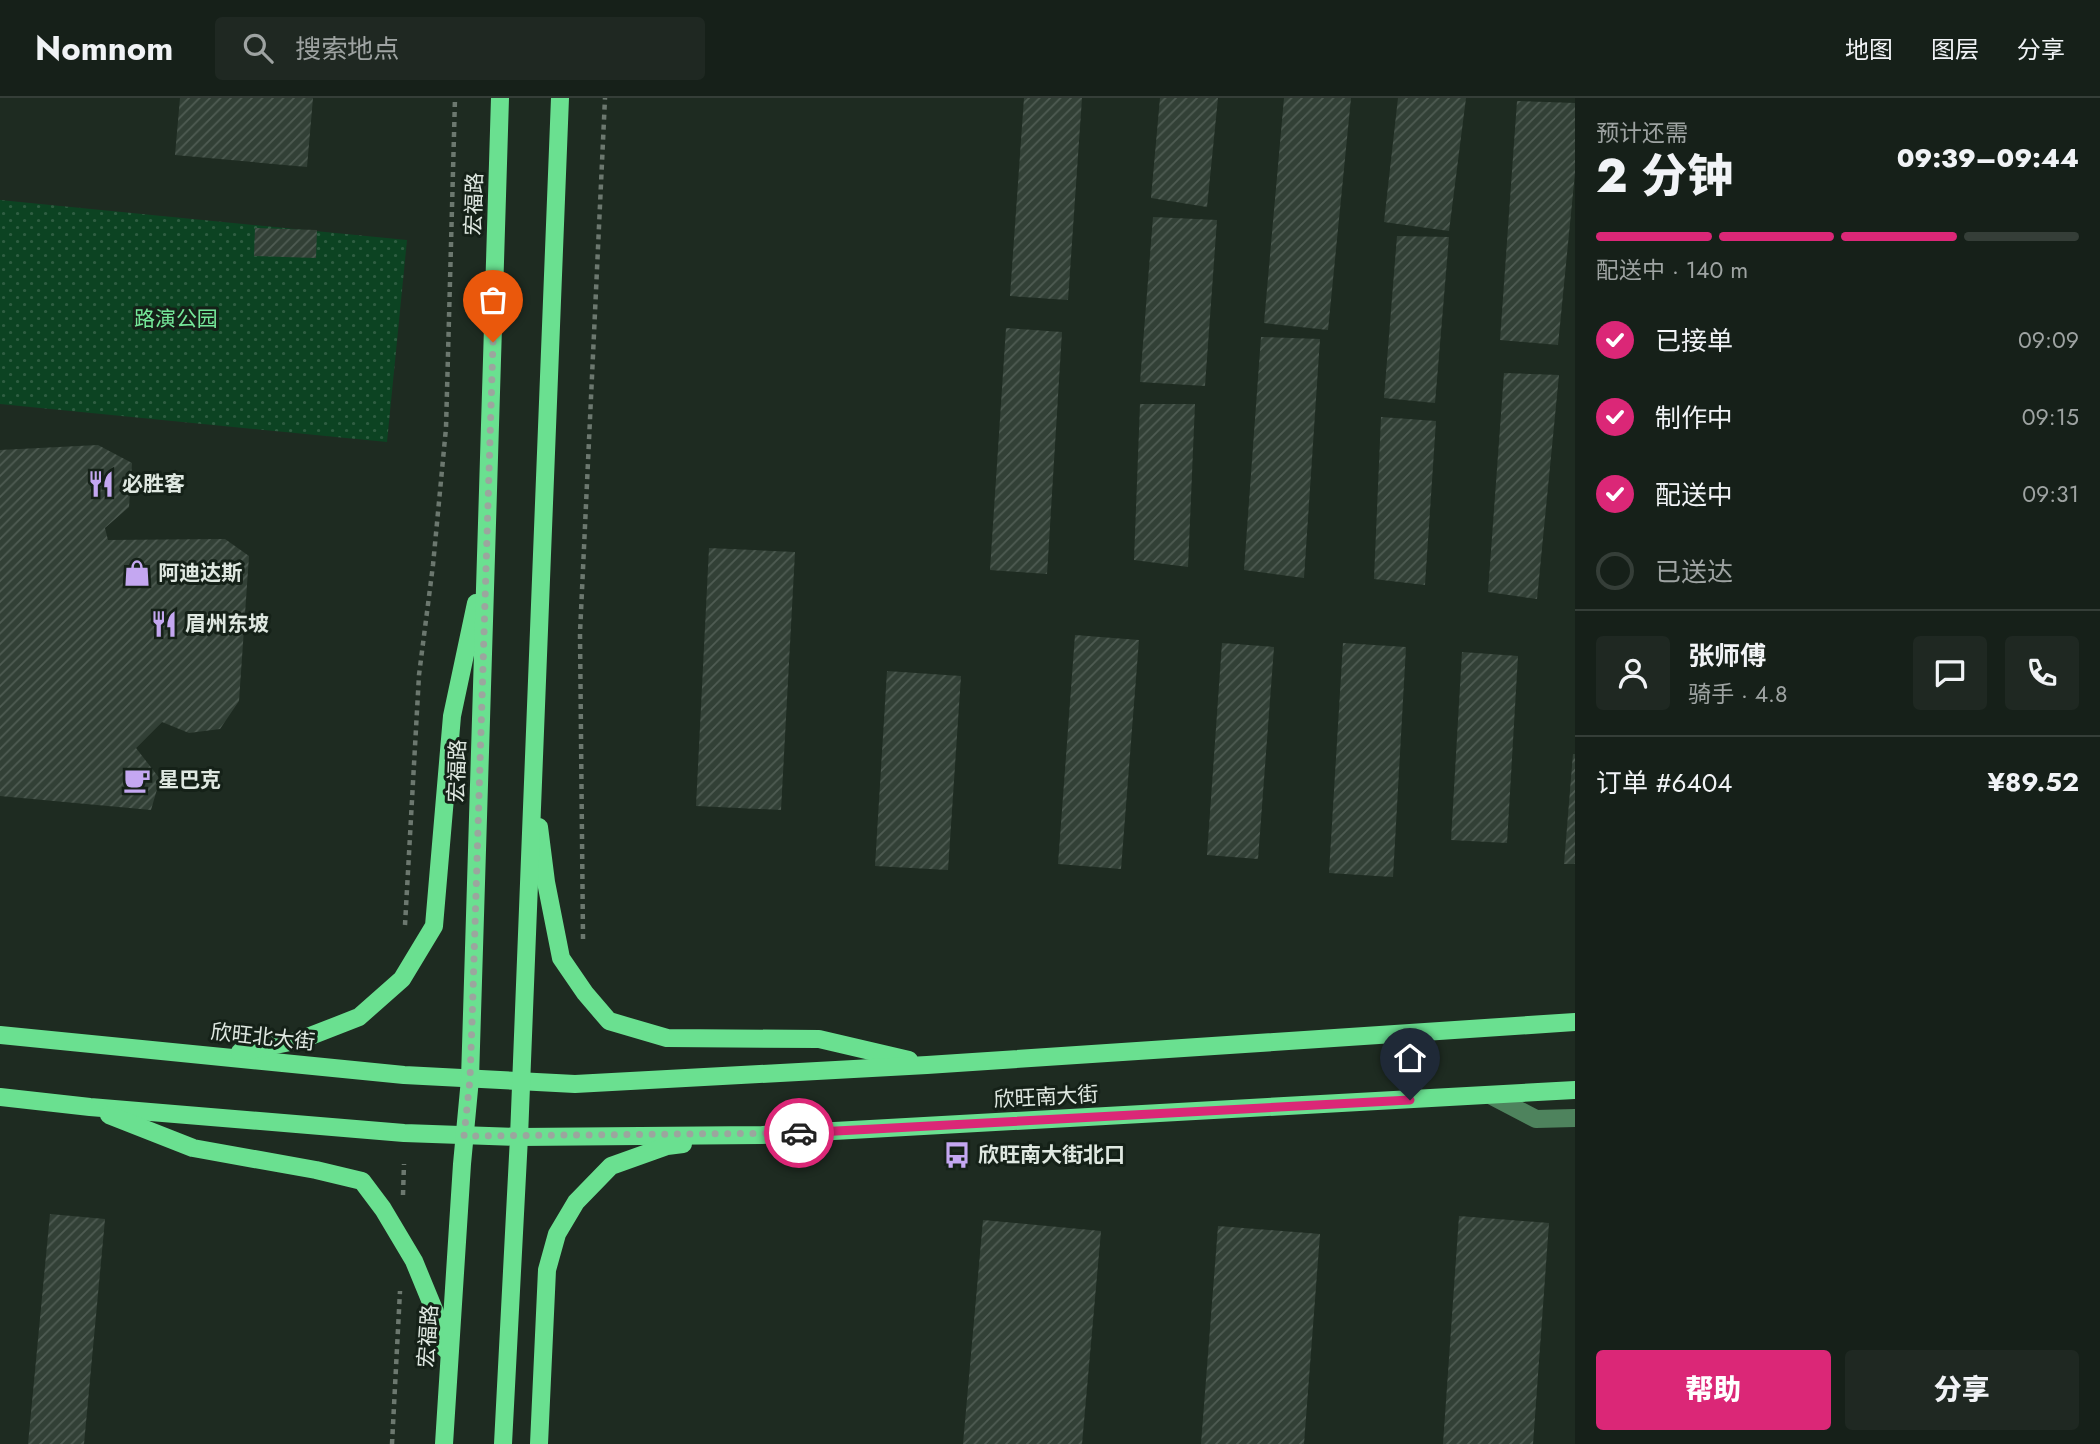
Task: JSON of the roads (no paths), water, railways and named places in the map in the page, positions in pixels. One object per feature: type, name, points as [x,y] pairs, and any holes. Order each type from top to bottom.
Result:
[{"type":"main road","name":"宏福路","points":[[444,1444],[470,1079],[500,98]]},
{"type":"main road","points":[[503,1444],[519,1137],[560,98]]},
{"type":"main road","points":[[222,1056],[300,1040],[359,1017],[402,979],[434,926],[452,716],[486,558]]},
{"type":"main road","points":[[533,775],[546,882],[561,958],[585,993],[609,1021],[667,1038],[819,1039],[927,1065]]},
{"type":"main road","name":"欣旺南大街","points":[[521,1082],[575,1084],[927,1065],[1575,1022]]},
{"type":"main road","name":"欣旺北大街","points":[[0,1035],[404,1075],[521,1082]]},
{"type":"main road","name":"欣旺南大街","points":[[519,1137],[762,1135],[1575,1090]]},
{"type":"main road","points":[[0,1097],[90,1107],[464,1136],[519,1137]]},
{"type":"main road","points":[[90,1107],[193,1148],[362,1181],[383,1209],[414,1261],[435,1312],[449,1366]]},
{"type":"main road","points":[[539,1444],[547,1270],[557,1234],[576,1202],[611,1166],[667,1146],[762,1135]]},
{"type":"street","points":[[1490,1095],[1536,1119],[1575,1118]]},
{"type":"place","name":"必胜客","points":[[101,484]]},
{"type":"place","name":"阿迪达斯","points":[[137,573]]},
{"type":"place","name":"眉州东坡","points":[[164,624]]},
{"type":"place","name":"星巴克","points":[[137,780]]},
{"type":"place","name":"欣旺南大街北口","points":[[957,1155]]},
{"type":"park label","name":"路演公园","points":[[176,319]]}]
